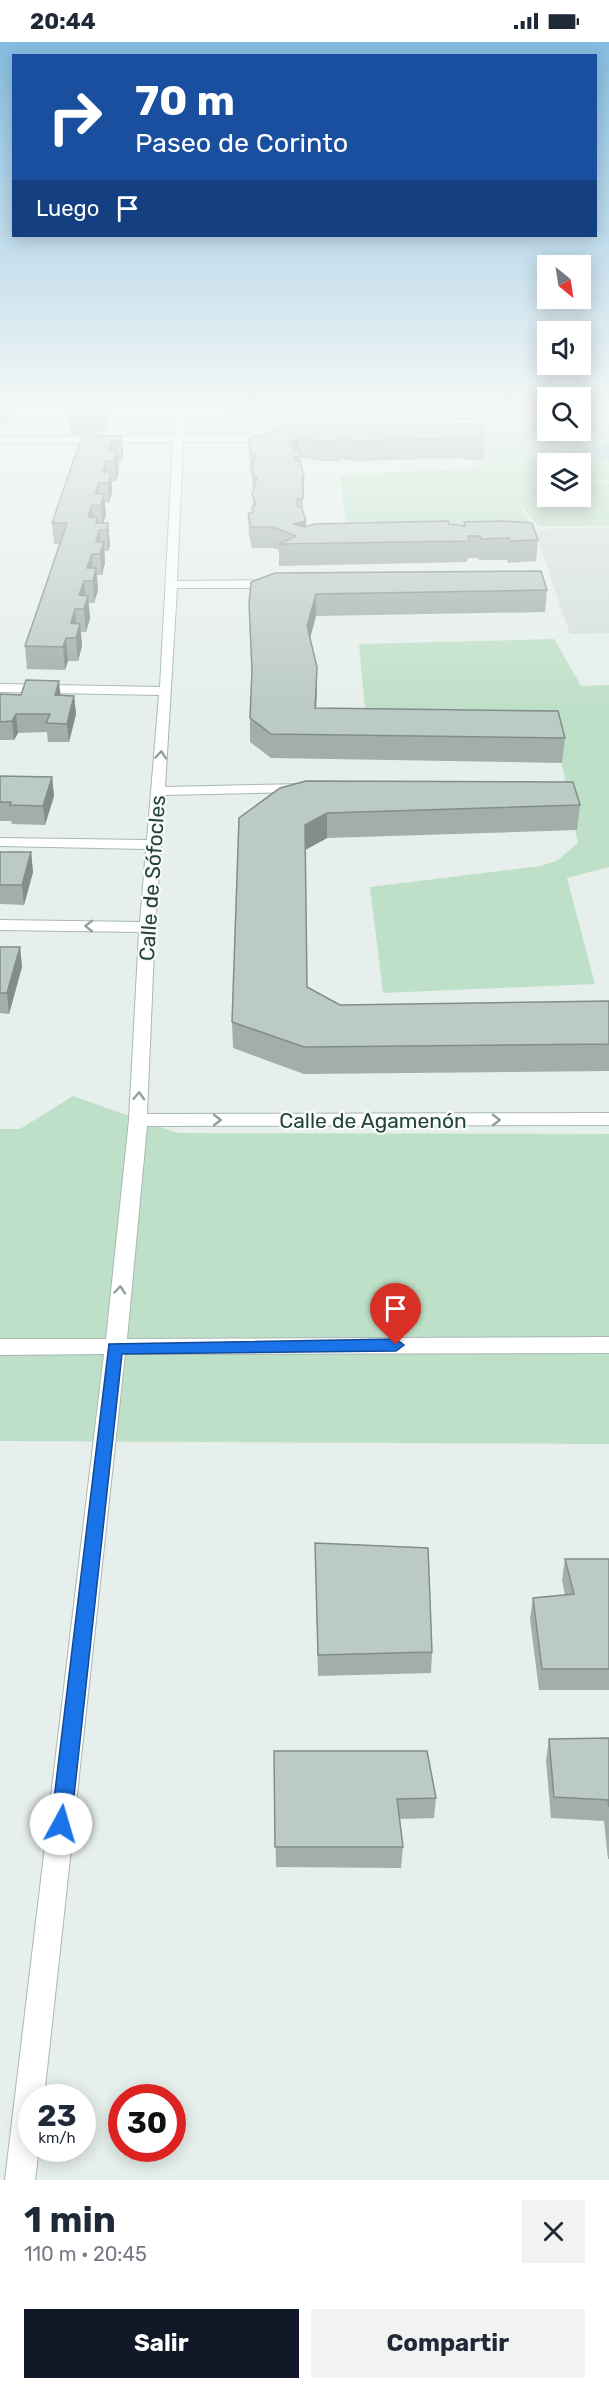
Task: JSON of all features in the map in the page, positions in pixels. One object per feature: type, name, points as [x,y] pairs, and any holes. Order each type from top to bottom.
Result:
[{"type":"street","name":"Calle de Sófocles","points":[[20,2180],[115,1348],[138,1120],[147,927],[166,691],[175,508]]},
{"type":"street","points":[[172,585],[291,583]]},
{"type":"street","points":[[0,688],[166,691]]},
{"type":"street","points":[[158,791],[324,788]]},
{"type":"street","points":[[0,842],[153,845]]},
{"type":"street","points":[[0,925],[147,927]]},
{"type":"street","name":"Calle de Agamenón","points":[[138,1120],[609,1119]]},
{"type":"street","points":[[0,1347],[609,1345]]},
{"type":"shaded area","points":[[609,527],[609,633],[570,634],[534,529]]},
{"type":"green space","points":[[344,508],[521,508],[533,527],[347,533]]},
{"type":"green space","points":[[523,508],[609,508],[609,526],[539,527]]},
{"type":"green space","points":[[554,639],[581,686],[609,685],[609,867],[567,878],[595,984],[383,993],[370,887],[541,866],[558,860],[578,843],[556,735],[365,709],[359,644]]},
{"type":"green space","points":[[73,1096],[177,1133],[609,1134],[609,1444],[0,1441],[0,1129],[20,1129]]},
{"type":"building","points":[[57,508],[91,508],[88,517],[97,517],[96,523],[108,523],[107,530],[99,530],[96,542],[104,542],[100,554],[92,554],[87,568],[96,568],[93,581],[84,581],[79,595],[88,596],[84,609],[75,609],[71,623],[80,624],[76,638],[66,638],[63,647],[25,646],[67,523],[52,523]]},
{"type":"building","points":[[252,508],[302,508],[306,521],[293,524],[304,527],[315,524],[448,521],[449,524],[465,526],[464,522],[532,523],[538,540],[510,541],[509,538],[481,539],[480,536],[468,536],[469,541],[279,544],[296,536],[273,527],[251,527],[248,514],[253,512]]},
{"type":"building","points":[[541,571],[547,590],[316,594],[307,626],[317,667],[315,708],[558,711],[565,738],[271,734],[250,718],[252,670],[249,604],[251,582],[275,573]]},
{"type":"building","points":[[26,680],[59,681],[55,695],[74,696],[67,724],[46,723],[50,714],[16,714],[12,721],[0,722],[0,694],[21,695]]},
{"type":"building","points":[[0,776],[52,777],[43,806],[10,805],[11,802],[0,802]]},
{"type":"building","points":[[306,781],[573,782],[580,805],[327,813],[305,825],[307,987],[340,1005],[609,1001],[609,1044],[304,1047],[232,1022],[239,818],[280,788]]},
{"type":"building","points":[[0,852],[31,852],[22,885],[0,885]]},
{"type":"building","points":[[0,947],[20,947],[7,993],[0,993]]},
{"type":"building","points":[[315,1543],[428,1548],[432,1652],[318,1655]]},
{"type":"building","points":[[565,1559],[609,1559],[609,1669],[542,1669],[533,1598],[574,1594]]},
{"type":"building","points":[[609,1738],[609,1807],[608,1800],[554,1797],[549,1739]]},
{"type":"building","points":[[274,1751],[427,1751],[436,1798],[397,1799],[403,1847],[275,1847]]},
{"type":"route","points":[[61,1824],[115,1348],[396,1345]]}]
